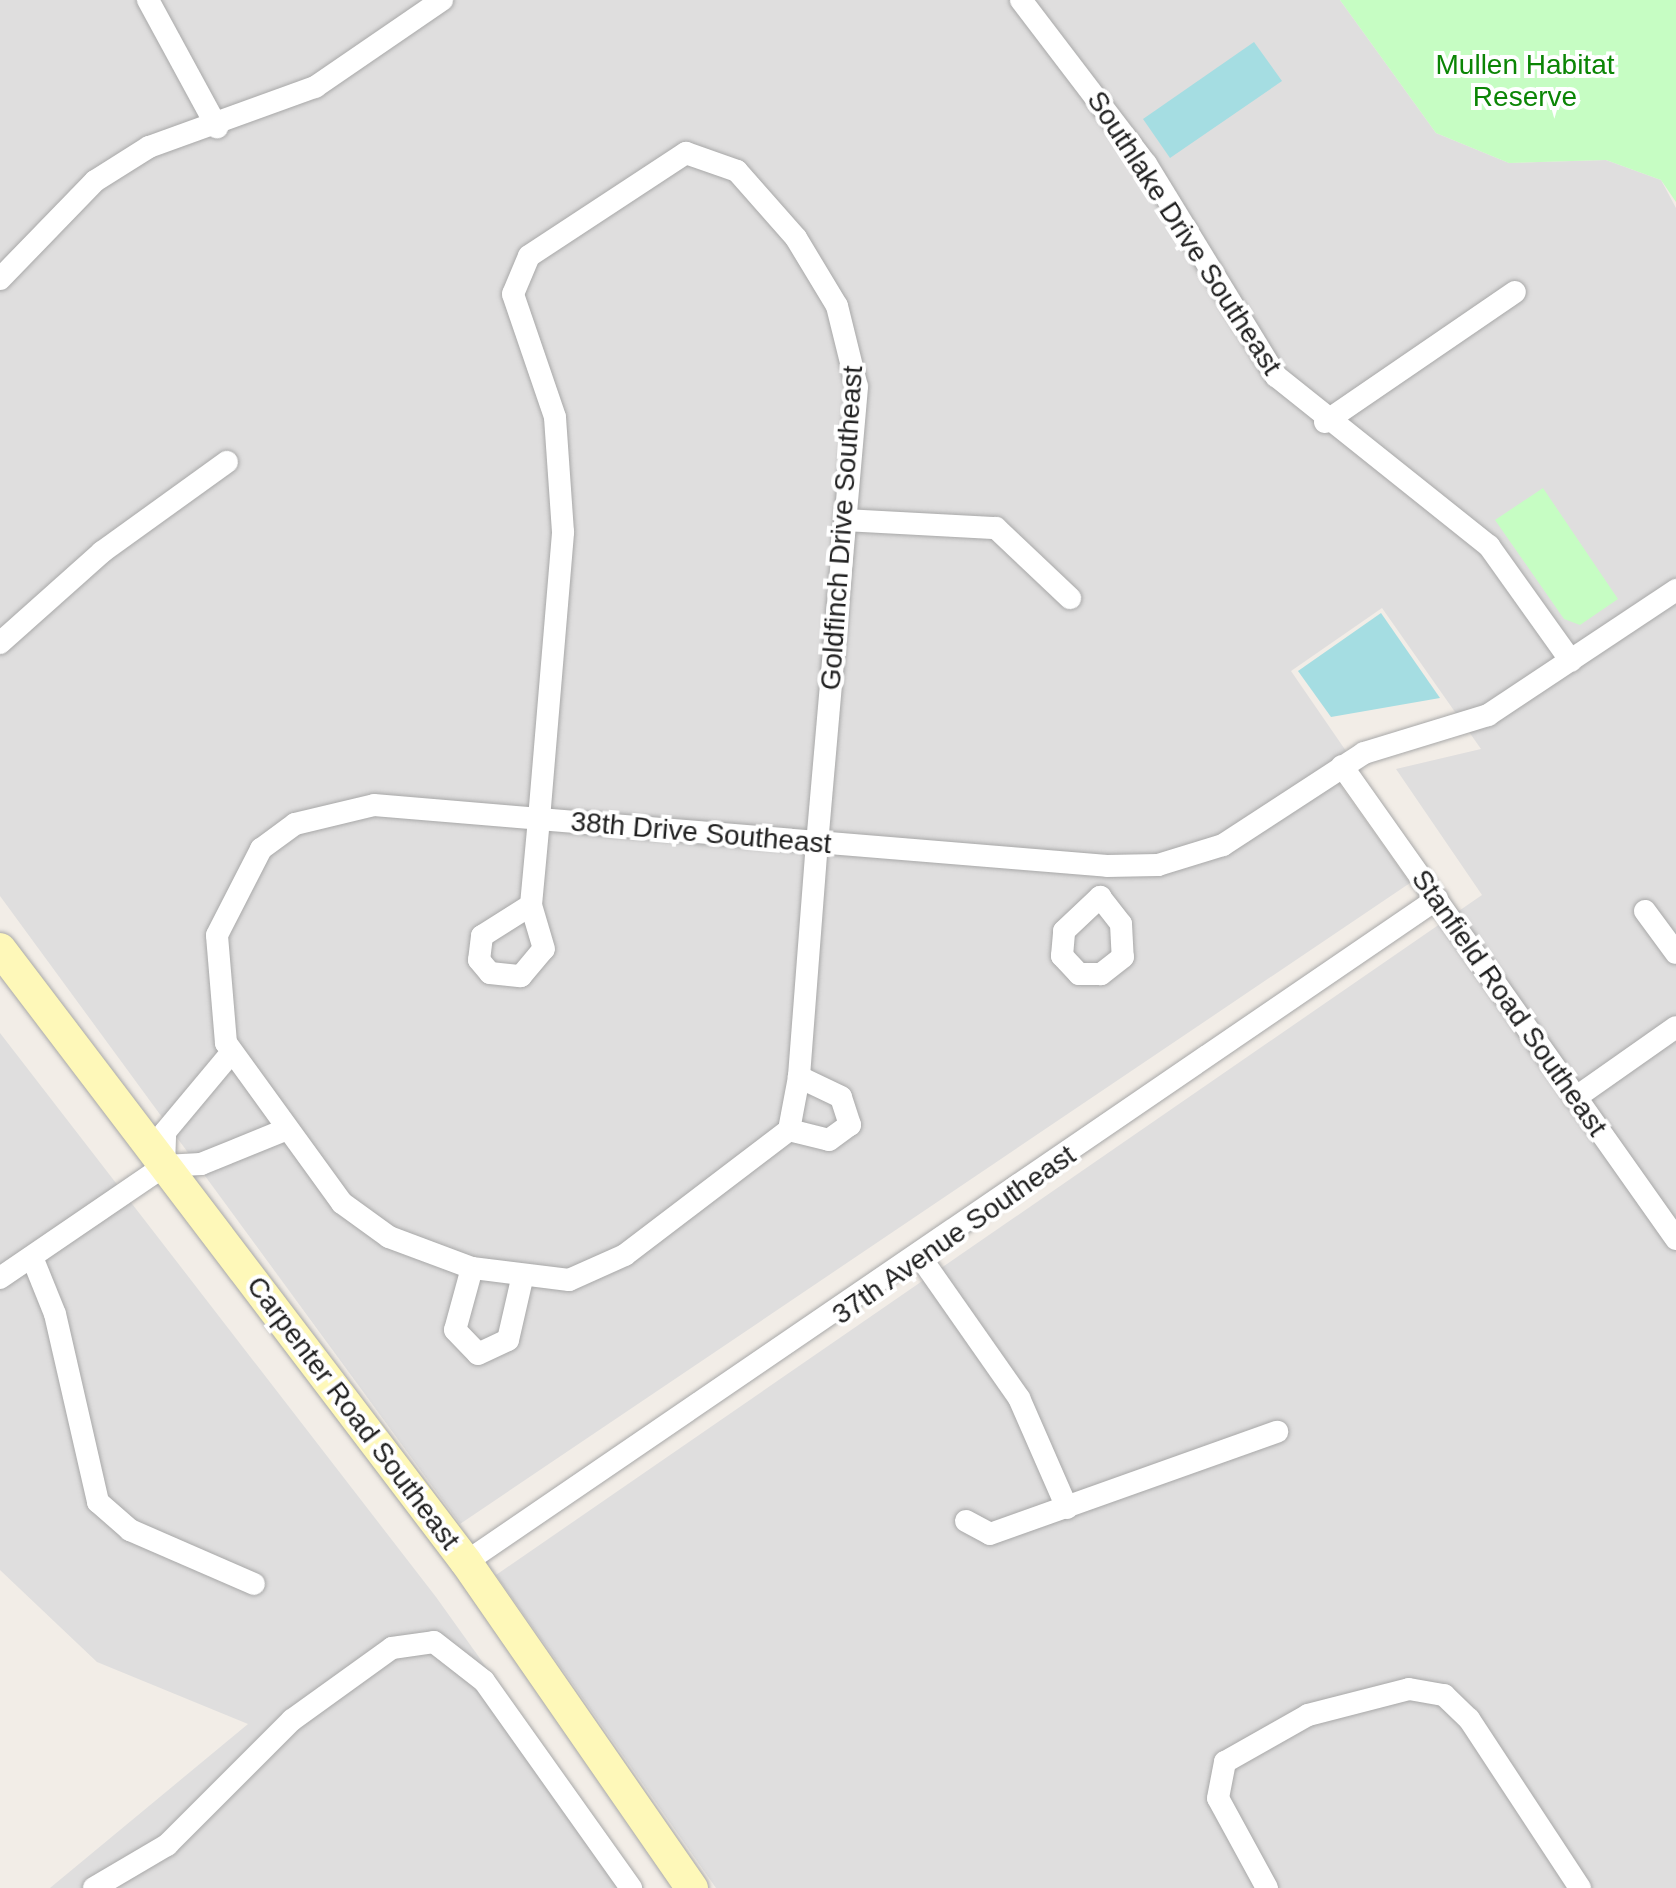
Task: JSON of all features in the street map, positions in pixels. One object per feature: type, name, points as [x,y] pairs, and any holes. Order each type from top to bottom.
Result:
[{"type":"street","points":[[148,0],[216,128]]},
{"type":"street","points":[[0,279],[96,181],[149,147],[216,128],[315,87],[442,0]]},
{"type":"street","name":"Southlake Drive Southeast","points":[[1021,0],[1146,164],[1257,354],[1325,422],[1490,546],[1571,661]]},
{"type":"street","name":"Goldfinch Drive Southeast","points":[[538,819],[565,468],[513,315],[530,256],[686,153],[736,170],[796,238],[853,345],[846,520],[800,1077],[789,1130]]},
{"type":"street","points":[[1325,422],[1515,292]]},
{"type":"street","points":[[0,643],[102,552],[227,462]]},
{"type":"street","points":[[846,520],[996,528],[1070,598]]},
{"type":"street","name":"38th Drive Southeast","points":[[789,1130],[599,1272],[522,1279],[472,1268],[389,1237],[342,1203],[232,1052],[216,988],[217,935],[261,849],[295,824],[374,806],[1107,866],[1158,866],[1223,845],[1342,766],[1474,721],[1676,590]]},
{"type":"street","name":"Stanfield Road Southeast","points":[[1342,766],[1676,1239]]},
{"type":"street","points":[[532,905],[538,819]]},
{"type":"street","points":[[1100,897],[1107,866]]},
{"type":"street","name":"37th Avenue Southeast","points":[[466,1562],[921,1258],[1436,899]]},
{"type":"street","points":[[1646,910],[1676,953]]},
{"type":"street","name":"Carpenter Road Southeast","points":[[0,949],[466,1562],[692,1888]]},
{"type":"street","points":[[1575,1098],[1676,1028]]},
{"type":"street","points":[[164,1166],[165,1132],[232,1052]]},
{"type":"street","points":[[789,1130],[830,1140],[850,1125],[842,1097],[800,1077]]},
{"type":"street","points":[[0,1278],[164,1166],[201,1164],[287,1129]]},
{"type":"street","points":[[32,1257],[56,1314],[98,1502],[130,1530],[254,1584]]},
{"type":"street","points":[[921,1258],[1019,1398],[1067,1508]]},
{"type":"street","points":[[472,1268],[454,1330],[478,1354],[508,1340],[522,1279]]},
{"type":"street","points":[[966,1522],[990,1534],[1277,1432]]},
{"type":"street","points":[[94,1888],[168,1845],[292,1720],[392,1648],[434,1642],[484,1681],[631,1888]]},
{"type":"street","points":[[1267,1888],[1218,1798],[1225,1762],[1308,1715],[1409,1690],[1444,1694],[1469,1720],[1580,1888]]},
{"type":"shaded area","points":[[0,0],[1340,0],[1436,133],[1509,163],[1606,160],[1661,180],[1676,208],[1676,1888],[716,1888],[496,1575],[1482,895],[1396,769],[1481,749],[1382,608],[1291,671],[1346,751],[1326,765],[1410,883],[460,1524],[0,896]]},
{"type":"shaded area","points":[[0,1033],[436,1597],[644,1888],[50,1888],[248,1724],[97,1662],[0,1570]]},
{"type":"green space","name":"Mullen Habitat Reserve","points":[[1340,0],[1676,0],[1676,202],[1661,180],[1606,160],[1509,163],[1436,133]]},
{"type":"green space","points":[[1543,488],[1618,599],[1580,625],[1564,619],[1495,520]]},
{"type":"water","points":[[1254,42],[1282,81],[1170,158],[1143,119]]},
{"type":"water","points":[[1381,613],[1440,698],[1331,717],[1298,671]]}]
